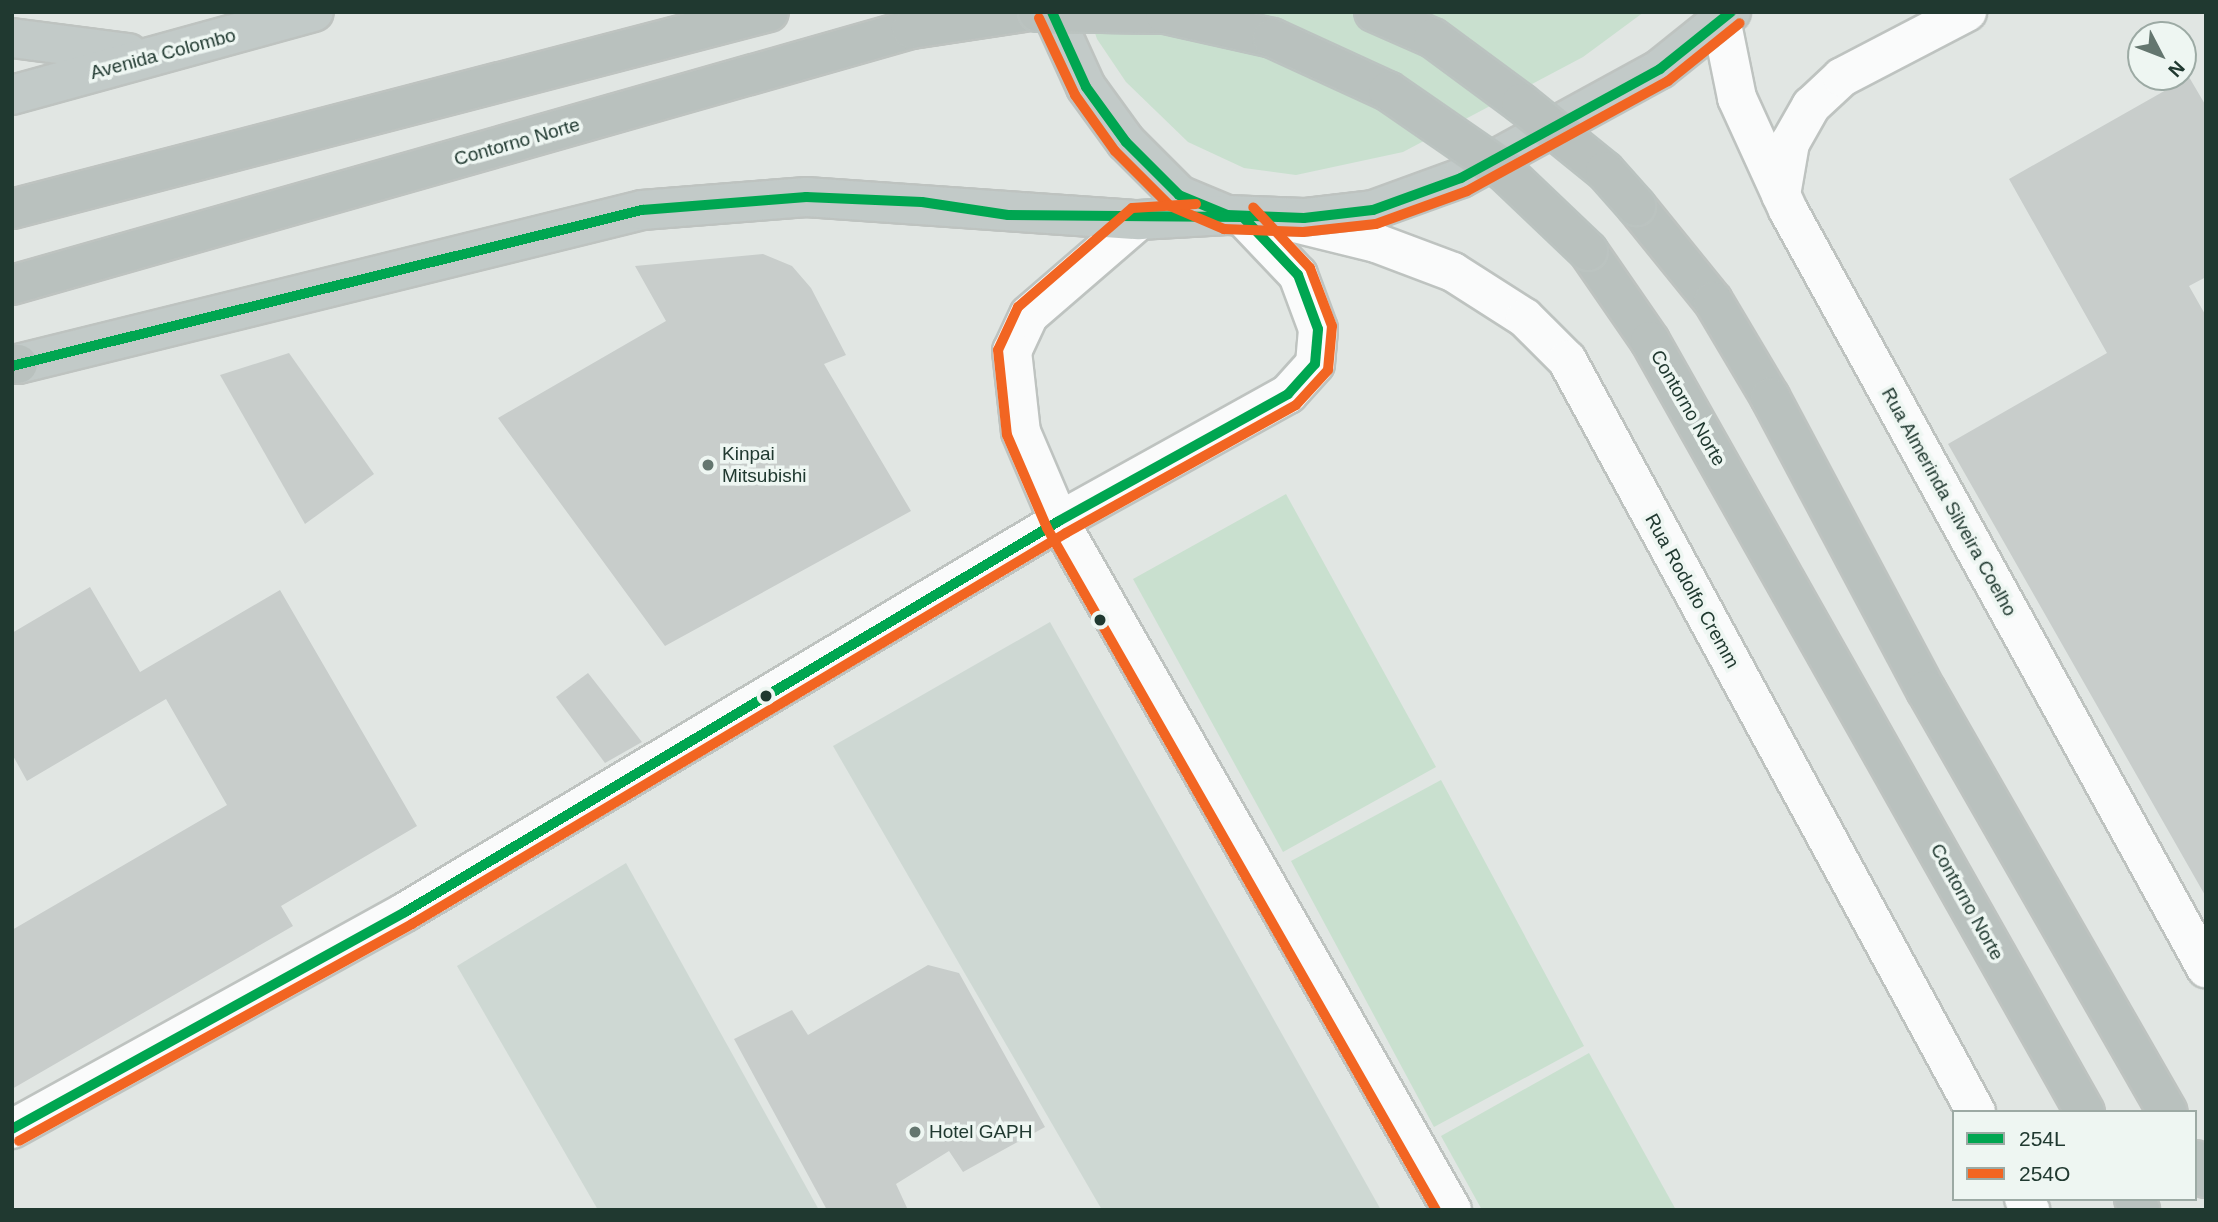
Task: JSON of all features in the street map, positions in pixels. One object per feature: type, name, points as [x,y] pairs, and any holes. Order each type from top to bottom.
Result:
[{"type":"highway","name":"Avenida Colombo","points":[[12,95],[314,12]]},
{"type":"highway","points":[[12,209],[769,12]]},
{"type":"highway","name":"Contorno Norte","points":[[12,285],[911,29],[1024,12]]},
{"type":"highway","name":"Contorno Norte","points":[[1038,12],[1165,14],[1272,38],[1388,91],[1504,171],[1588,251],[1714,454],[2084,1110]]},
{"type":"highway","points":[[1052,12],[1086,87],[1126,142],[1179,195],[1254,223]]},
{"type":"highway","points":[[1374,12],[1433,38],[1596,163],[1696,280],[1770,397],[1926,690],[2167,1110]]},
{"type":"highway","points":[[14,365],[642,210],[806,197],[1139,220],[1254,223],[1373,210],[1461,178],[1660,69],[1726,18]]},
{"type":"highway","points":[[12,38],[84,51],[162,55]]},
{"type":"street","points":[[1781,195],[1790,143],[1811,106],[1842,77],[1967,12]]},
{"type":"street","name":"Rua Almerinda Silveira Coelho","points":[[1726,18],[1737,98],[1781,195],[2206,968]]},
{"type":"street","points":[[1139,220],[1029,316],[1012,351],[1021,432],[1059,521],[1452,1210]]},
{"type":"street","points":[[12,1129],[418,904],[1059,521],[1258,414],[1315,364],[1318,329],[1298,275],[1254,223]]},
{"type":"street","name":"Rua Rodolfo Cremm","points":[[1254,223],[1376,243],[1453,272],[1525,317],[1567,360],[1975,1110]]},
{"type":"shaded area","points":[[1050,622],[1381,1210],[1102,1210],[833,746]]},
{"type":"shaded area","points":[[626,863],[819,1210],[598,1210],[457,966]]},
{"type":"green space","points":[[1088,12],[1644,12],[1583,57],[1403,152],[1296,175],[1244,168],[1188,142],[1126,82],[1097,39]]},
{"type":"green space","points":[[1286,494],[1436,767],[1283,852],[1133,579]]},
{"type":"green space","points":[[1441,780],[1584,1046],[1434,1127],[1291,861]]},
{"type":"green space","points":[[1589,1053],[1676,1210],[1482,1210],[1441,1136]]},
{"type":"building","points":[[2164,91],[2197,91],[2206,106],[2206,277],[2189,286],[2206,316],[2206,897],[1948,444],[2107,353],[2009,179]]},
{"type":"building","name":"Kinpai Mitsubishi","points":[[763,254],[792,266],[811,288],[846,355],[824,364],[911,511],[665,646],[498,418],[666,321],[635,266]]},
{"type":"building","points":[[289,353],[374,474],[305,524],[220,375]]},
{"type":"building","points":[[90,587],[140,672],[280,590],[417,826],[281,906],[293,926],[12,1089],[12,930],[227,805],[166,699],[27,781],[12,754],[12,633]]},
{"type":"building","points":[[588,673],[642,742],[605,763],[556,697]]},
{"type":"building","points":[[928,965],[959,973],[1045,1127],[963,1172],[949,1151],[896,1184],[908,1210],[827,1210],[734,1039],[792,1010],[808,1035]]},
{"type":"transit line","name":"254L","points":[[1052,12],[1086,87],[1126,142],[1179,195],[1227,215],[1304,218],[1373,210],[1461,178],[1660,69],[1731,12]]},
{"type":"transit line","name":"254O","points":[[1039,18],[1075,95],[1115,151],[1170,206],[1224,229],[1303,232],[1376,224],[1467,191],[1668,81],[1740,23]]},
{"type":"transit line","name":"254L","points":[[12,366],[642,210],[806,197],[922,202],[1008,215],[1243,217]]},
{"type":"transit line","name":"254O","points":[[1196,204],[1132,208],[1018,307],[998,350],[1007,435],[1047,528],[1436,1210]]},
{"type":"transit line","name":"254O","points":[[19,1141],[412,924],[1066,533],[1296,405],[1328,370],[1332,326],[1310,268],[1253,207]]},
{"type":"transit line","name":"254L","points":[[12,1129],[405,912],[1059,521],[1288,394],[1315,364],[1318,329],[1298,275],[1243,217]]},
{"type":"place","name":"Kinpai Mitsubishi","points":[[708,465]]},
{"type":"place","name":"Hotel GAPH","points":[[915,1132]]}]
